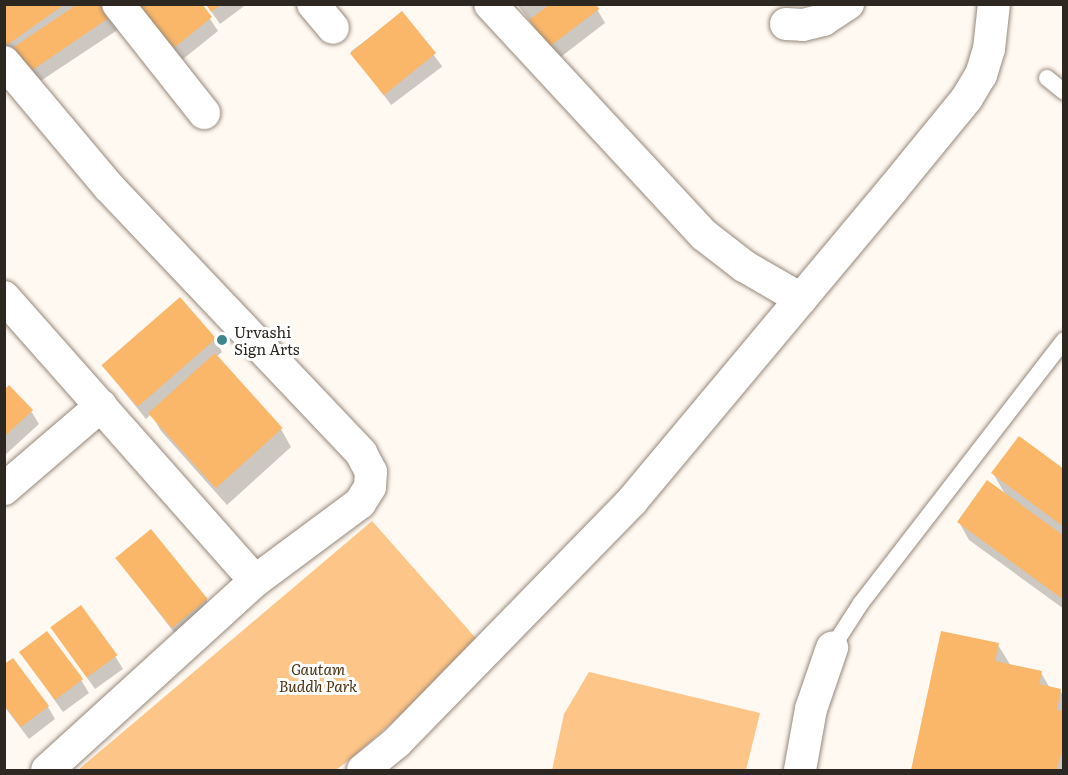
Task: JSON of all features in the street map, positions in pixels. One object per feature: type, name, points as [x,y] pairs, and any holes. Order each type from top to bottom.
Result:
[{"type":"street","points":[[118,4],[204,113]]},
{"type":"street","points":[[313,4],[333,28]]},
{"type":"street","points":[[490,4],[705,234],[744,266],[801,299]]},
{"type":"street","points":[[786,24],[823,20],[848,4]]},
{"type":"street","points":[[363,771],[396,743],[632,501],[967,98],[981,75],[989,49],[994,4]]},
{"type":"street","points":[[4,62],[108,186],[361,453],[371,472],[370,487],[360,503],[255,581],[47,771]]},
{"type":"street","points":[[4,297],[255,581]]},
{"type":"street","points":[[4,489],[101,406]]},
{"type":"street","points":[[801,771],[811,709],[832,648]]},
{"type":"lane","points":[[1047,78],[1064,92]]},
{"type":"lane","points":[[832,648],[861,603],[1064,340]]},
{"type":"green space","name":"Gautam Buddh Park","points":[[372,521],[481,644],[353,757],[336,770],[78,770]]},
{"type":"green space","points":[[589,672],[760,713],[746,770],[552,770],[564,714]]},
{"type":"building","points":[[4,4],[65,4],[4,47]]},
{"type":"building","points":[[141,4],[202,4],[212,17],[165,55],[131,13]]},
{"type":"building","points":[[206,4],[222,4],[211,12]]},
{"type":"building","points":[[550,4],[596,4],[599,9],[549,47],[529,20]]},
{"type":"building","points":[[76,5],[114,5],[119,11],[25,75],[8,51]]},
{"type":"building","points":[[402,11],[436,53],[384,95],[350,53]]},
{"type":"building","points":[[180,297],[216,339],[138,407],[102,365]]},
{"type":"building","points":[[215,353],[283,428],[216,488],[148,413]]},
{"type":"building","points":[[9,385],[33,410],[4,437],[4,390]]},
{"type":"building","points":[[1019,436],[1064,469],[1064,527],[991,473]]},
{"type":"building","points":[[987,480],[1064,536],[1064,600],[957,522]]},
{"type":"building","points":[[151,529],[208,599],[172,628],[115,558]]},
{"type":"building","points":[[81,605],[117,655],[87,677],[50,627]]},
{"type":"building","points":[[47,631],[83,679],[55,700],[19,652]]},
{"type":"building","points":[[941,631],[999,643],[995,661],[1042,671],[1039,684],[1061,689],[1057,710],[1064,711],[1064,742],[1057,770],[911,770]]},
{"type":"building","points":[[13,658],[49,706],[21,727],[4,705],[4,664]]},
{"type":"place","name":"Urvashi Sign Arts","points":[[222,340]]}]
